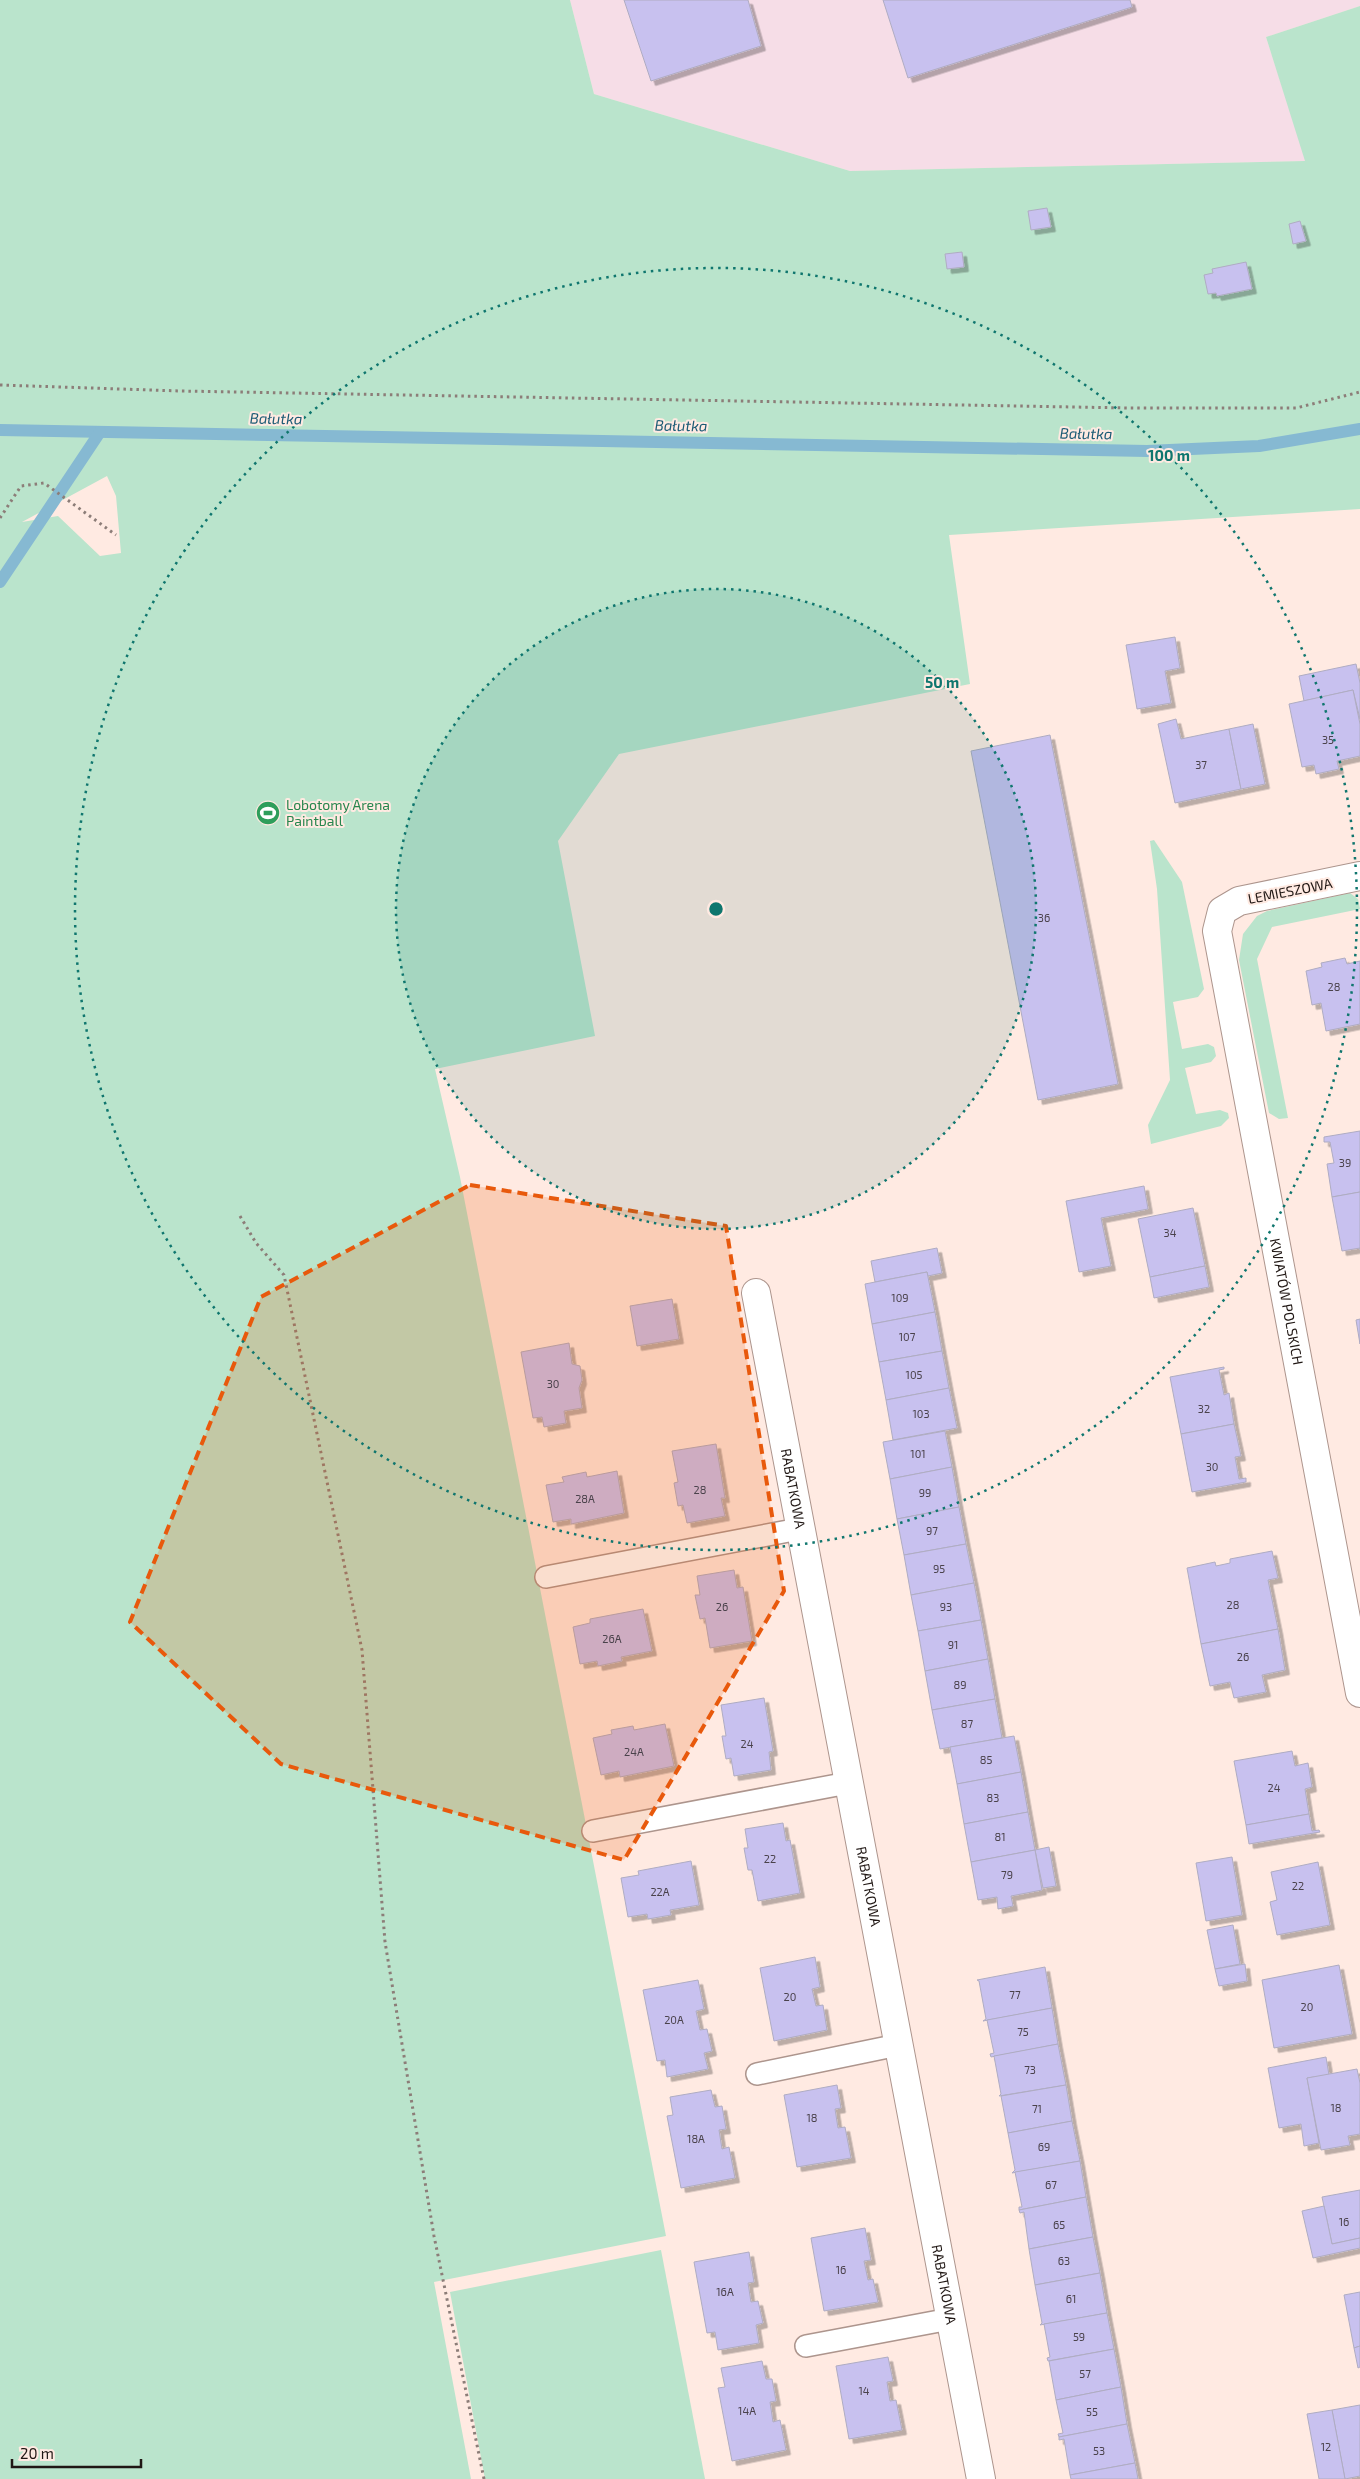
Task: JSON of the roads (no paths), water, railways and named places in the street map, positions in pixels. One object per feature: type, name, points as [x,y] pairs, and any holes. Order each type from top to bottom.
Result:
[{"type":"street","name":"LEMIESZOWA","points":[[1222,911],[1239,901],[1360,876]]},
{"type":"street","name":"KWIATÓW POLSKICH","points":[[1222,911],[1217,931],[1360,1693]]},
{"type":"street","name":"RABATKOWA","points":[[756,1293],[981,2479]]},
{"type":"lane","points":[[546,1577],[800,1529]]},
{"type":"lane","points":[[593,1831],[848,1783]]},
{"type":"lane","points":[[757,2074],[898,2045]]},
{"type":"lane","points":[[806,2346],[950,2319]]},
{"type":"waterway","name":"Bałutka","points":[[0,430],[1147,451],[1259,446],[1360,429]]},
{"type":"waterway","points":[[0,582],[100,432]]},
{"type":"place","name":"Lobotomy Arena Paintball","points":[[268,813]]}]
